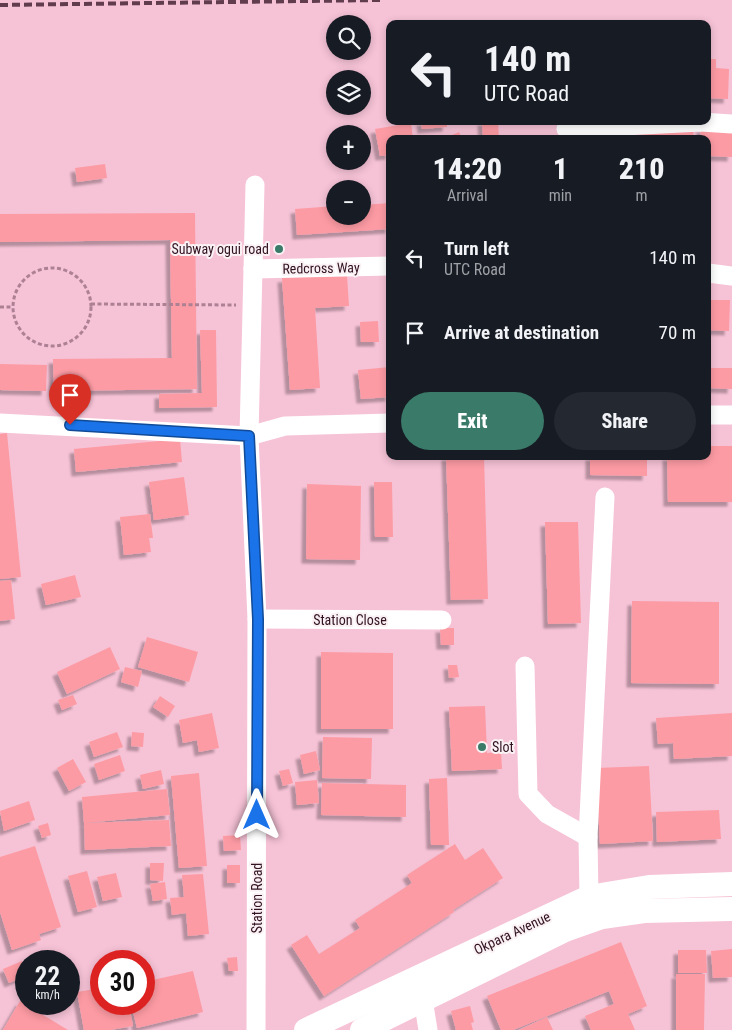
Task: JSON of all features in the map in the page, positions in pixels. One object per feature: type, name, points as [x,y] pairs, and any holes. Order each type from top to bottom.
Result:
[{"type":"main road","name":"Okpara Avenue","points":[[306,1030],[589,896],[649,887],[732,884]]},
{"type":"main road","name":"Okpara Avenue","points":[[362,1030],[565,930],[602,917],[644,911],[732,909]]},
{"type":"street","points":[[711,123],[732,124]]},
{"type":"street","points":[[566,129],[643,125]]},
{"type":"street","name":"Station Road","points":[[255,185],[249,436],[258,619],[256,1030]]},
{"type":"street","name":"Redcross Way","points":[[253,269],[386,266]]},
{"type":"street","points":[[711,273],[732,276]]},
{"type":"street","points":[[711,415],[732,415]]},
{"type":"street","points":[[0,423],[249,436],[285,426],[386,423]]},
{"type":"street","points":[[584,923],[589,896],[588,837],[605,497]]},
{"type":"street","name":"Station Close","points":[[258,619],[442,620]]},
{"type":"street","points":[[526,666],[528,794],[547,814],[588,837]]},
{"type":"street","points":[[423,999],[428,1030]]},
{"type":"path","points":[[46,268],[59,268],[76,277],[88,291],[91,304],[90,317],[85,329],[76,338],[65,344],[52,346],[39,344],[28,338],[19,328],[14,307],[16,291],[23,280],[33,272],[46,268]]},
{"type":"path","points":[[91,304],[252,305]]},
{"type":"path","points":[[0,307],[14,307]]},
{"type":"building","points":[[711,59],[716,59],[716,68],[729,69],[728,99],[711,98]]},
{"type":"building","points":[[411,125],[412,135],[386,135],[386,155],[380,156],[375,129]]},
{"type":"building","points":[[422,125],[447,125],[447,127],[422,129]]},
{"type":"building","points":[[482,125],[498,125],[499,135],[483,135]]},
{"type":"building","points":[[701,128],[732,130],[732,157],[711,156],[711,135],[700,135]]},
{"type":"building","points":[[693,129],[694,135],[614,135],[614,132]]},
{"type":"building","points":[[565,132],[607,133],[607,135],[565,135]]},
{"type":"building","points":[[105,164],[107,178],[77,182],[75,168]]},
{"type":"building","points":[[386,203],[386,229],[297,235],[295,209],[326,207],[326,225],[371,225],[371,204]]},
{"type":"building","points":[[195,213],[197,389],[54,391],[53,359],[172,358],[170,240],[0,242],[0,214]]},
{"type":"building","points":[[347,275],[349,306],[315,308],[320,388],[290,390],[282,278]]},
{"type":"building","points":[[711,300],[730,300],[729,331],[711,330]]},
{"type":"building","points":[[378,321],[379,342],[361,342],[360,322]]},
{"type":"building","points":[[200,330],[216,330],[217,407],[159,408],[159,394],[202,393]]},
{"type":"building","points":[[0,364],[47,365],[46,391],[0,390]]},
{"type":"building","points":[[386,367],[386,397],[361,399],[358,370]]},
{"type":"building","points":[[711,368],[732,368],[732,389],[711,388]]},
{"type":"building","points":[[7,433],[21,577],[0,579],[0,434]]},
{"type":"building","points":[[180,439],[182,462],[76,472],[74,449]]},
{"type":"building","points":[[711,446],[732,446],[732,502],[668,502],[667,460],[711,460]]},
{"type":"building","points":[[446,460],[484,460],[488,599],[451,600]]},
{"type":"building","points":[[590,460],[647,460],[647,476],[590,475]]},
{"type":"building","points":[[184,477],[189,515],[154,520],[149,482]]},
{"type":"building","points":[[374,482],[392,482],[393,537],[375,537]]},
{"type":"building","points":[[307,484],[361,486],[360,560],[306,559]]},
{"type":"building","points":[[150,514],[153,538],[149,538],[151,552],[124,555],[120,517]]},
{"type":"building","points":[[545,522],[578,522],[581,623],[548,624]]},
{"type":"building","points":[[75,575],[81,597],[46,605],[41,584]]},
{"type":"building","points":[[11,580],[15,619],[0,621],[0,581]]},
{"type":"building","points":[[632,601],[719,602],[719,684],[631,683]]},
{"type":"building","points":[[440,628],[454,628],[454,645],[441,645]]},
{"type":"building","points":[[147,637],[198,652],[189,682],[138,667]]},
{"type":"building","points":[[110,647],[120,669],[67,694],[57,672]]},
{"type":"building","points":[[321,652],[393,653],[393,729],[321,729]]},
{"type":"building","points":[[448,665],[457,665],[459,677],[449,678]]},
{"type":"building","points":[[125,667],[142,671],[138,687],[121,682]]},
{"type":"building","points":[[73,695],[77,704],[62,710],[58,700]]},
{"type":"building","points":[[160,696],[175,706],[168,717],[153,707]]},
{"type":"building","points":[[485,706],[487,753],[501,752],[502,769],[452,771],[449,707]]},
{"type":"building","points":[[212,713],[219,748],[199,752],[197,740],[183,743],[179,720]]},
{"type":"building","points":[[732,713],[732,756],[674,759],[673,743],[658,744],[656,718]]},
{"type":"building","points":[[117,732],[123,747],[94,757],[89,742]]},
{"type":"building","points":[[132,732],[144,733],[143,747],[131,746]]},
{"type":"building","points":[[323,737],[372,738],[371,779],[322,778]]},
{"type":"building","points":[[316,751],[320,770],[304,774],[300,755]]},
{"type":"building","points":[[120,755],[125,771],[99,780],[94,764]]},
{"type":"building","points":[[73,759],[86,782],[69,791],[57,768]]},
{"type":"building","points":[[649,766],[653,841],[600,844],[596,768]]},
{"type":"building","points":[[289,769],[293,783],[283,786],[279,771]]},
{"type":"building","points":[[161,770],[164,784],[143,789],[140,775]]},
{"type":"building","points":[[199,773],[207,866],[179,868],[171,776]]},
{"type":"building","points":[[447,778],[449,845],[431,845],[429,779]]},
{"type":"building","points":[[317,780],[319,803],[297,805],[295,782]]},
{"type":"building","points":[[322,783],[406,785],[406,817],[321,815]]},
{"type":"building","points":[[167,789],[170,815],[84,823],[82,797]]},
{"type":"building","points":[[29,801],[35,820],[4,831],[0,811]]},
{"type":"building","points":[[719,810],[721,839],[657,842],[656,812]]},
{"type":"building","points":[[169,820],[171,846],[85,850],[84,823]]},
{"type":"building","points":[[48,823],[51,835],[42,838],[38,826]]},
{"type":"building","points":[[240,835],[241,850],[224,851],[223,836]]},
{"type":"building","points":[[455,844],[465,860],[483,848],[503,878],[324,996],[291,945],[307,935],[319,954],[360,928],[355,920],[412,883],[407,875]]},
{"type":"building","points":[[35,846],[61,927],[39,934],[41,940],[12,950],[0,912],[0,857]]},
{"type":"building","points":[[150,863],[164,863],[163,881],[150,880]]},
{"type":"building","points":[[227,865],[240,865],[240,883],[227,883]]},
{"type":"building","points":[[87,871],[97,907],[78,912],[68,876]]},
{"type":"building","points":[[116,873],[122,897],[103,901],[97,877]]},
{"type":"building","points":[[203,874],[209,934],[188,936],[186,913],[172,915],[170,898],[184,897],[182,875]]},
{"type":"building","points":[[165,882],[167,899],[153,901],[150,884]]},
{"type":"building","points":[[621,942],[647,1006],[628,1014],[635,1030],[591,1030],[585,1016],[614,1004],[609,991],[513,1030],[501,1030],[487,996]]},
{"type":"building","points":[[732,949],[732,977],[713,978],[711,951]]},
{"type":"building","points":[[678,950],[706,950],[707,973],[678,973]]},
{"type":"building","points":[[237,957],[238,971],[229,971],[227,958]]},
{"type":"building","points":[[15,964],[15,981],[9,983],[3,969]]},
{"type":"building","points":[[193,971],[203,1012],[137,1028],[134,1015],[155,1015],[155,980]]},
{"type":"building","points":[[676,974],[705,974],[704,1030],[676,1030]]},
{"type":"building","points":[[90,990],[90,1015],[131,1015],[133,1026],[110,1030],[84,1030],[80,1008],[80,992]]},
{"type":"building","points":[[470,1006],[474,1022],[471,1023],[473,1030],[456,1030],[451,1011]]},
{"type":"building","points":[[15,1010],[15,1015],[43,1015],[68,1030],[3,1030]]},
{"type":"building","points":[[547,1017],[553,1030],[519,1030]]},
{"type":"railway","points":[[0,5],[381,0]]},
{"type":"place","name":"Subway ogui road","points":[[279,249]]},
{"type":"place","name":"Slot","points":[[482,747]]},
{"type":"route","points":[[70,425],[249,436],[258,619],[257,815]]}]
